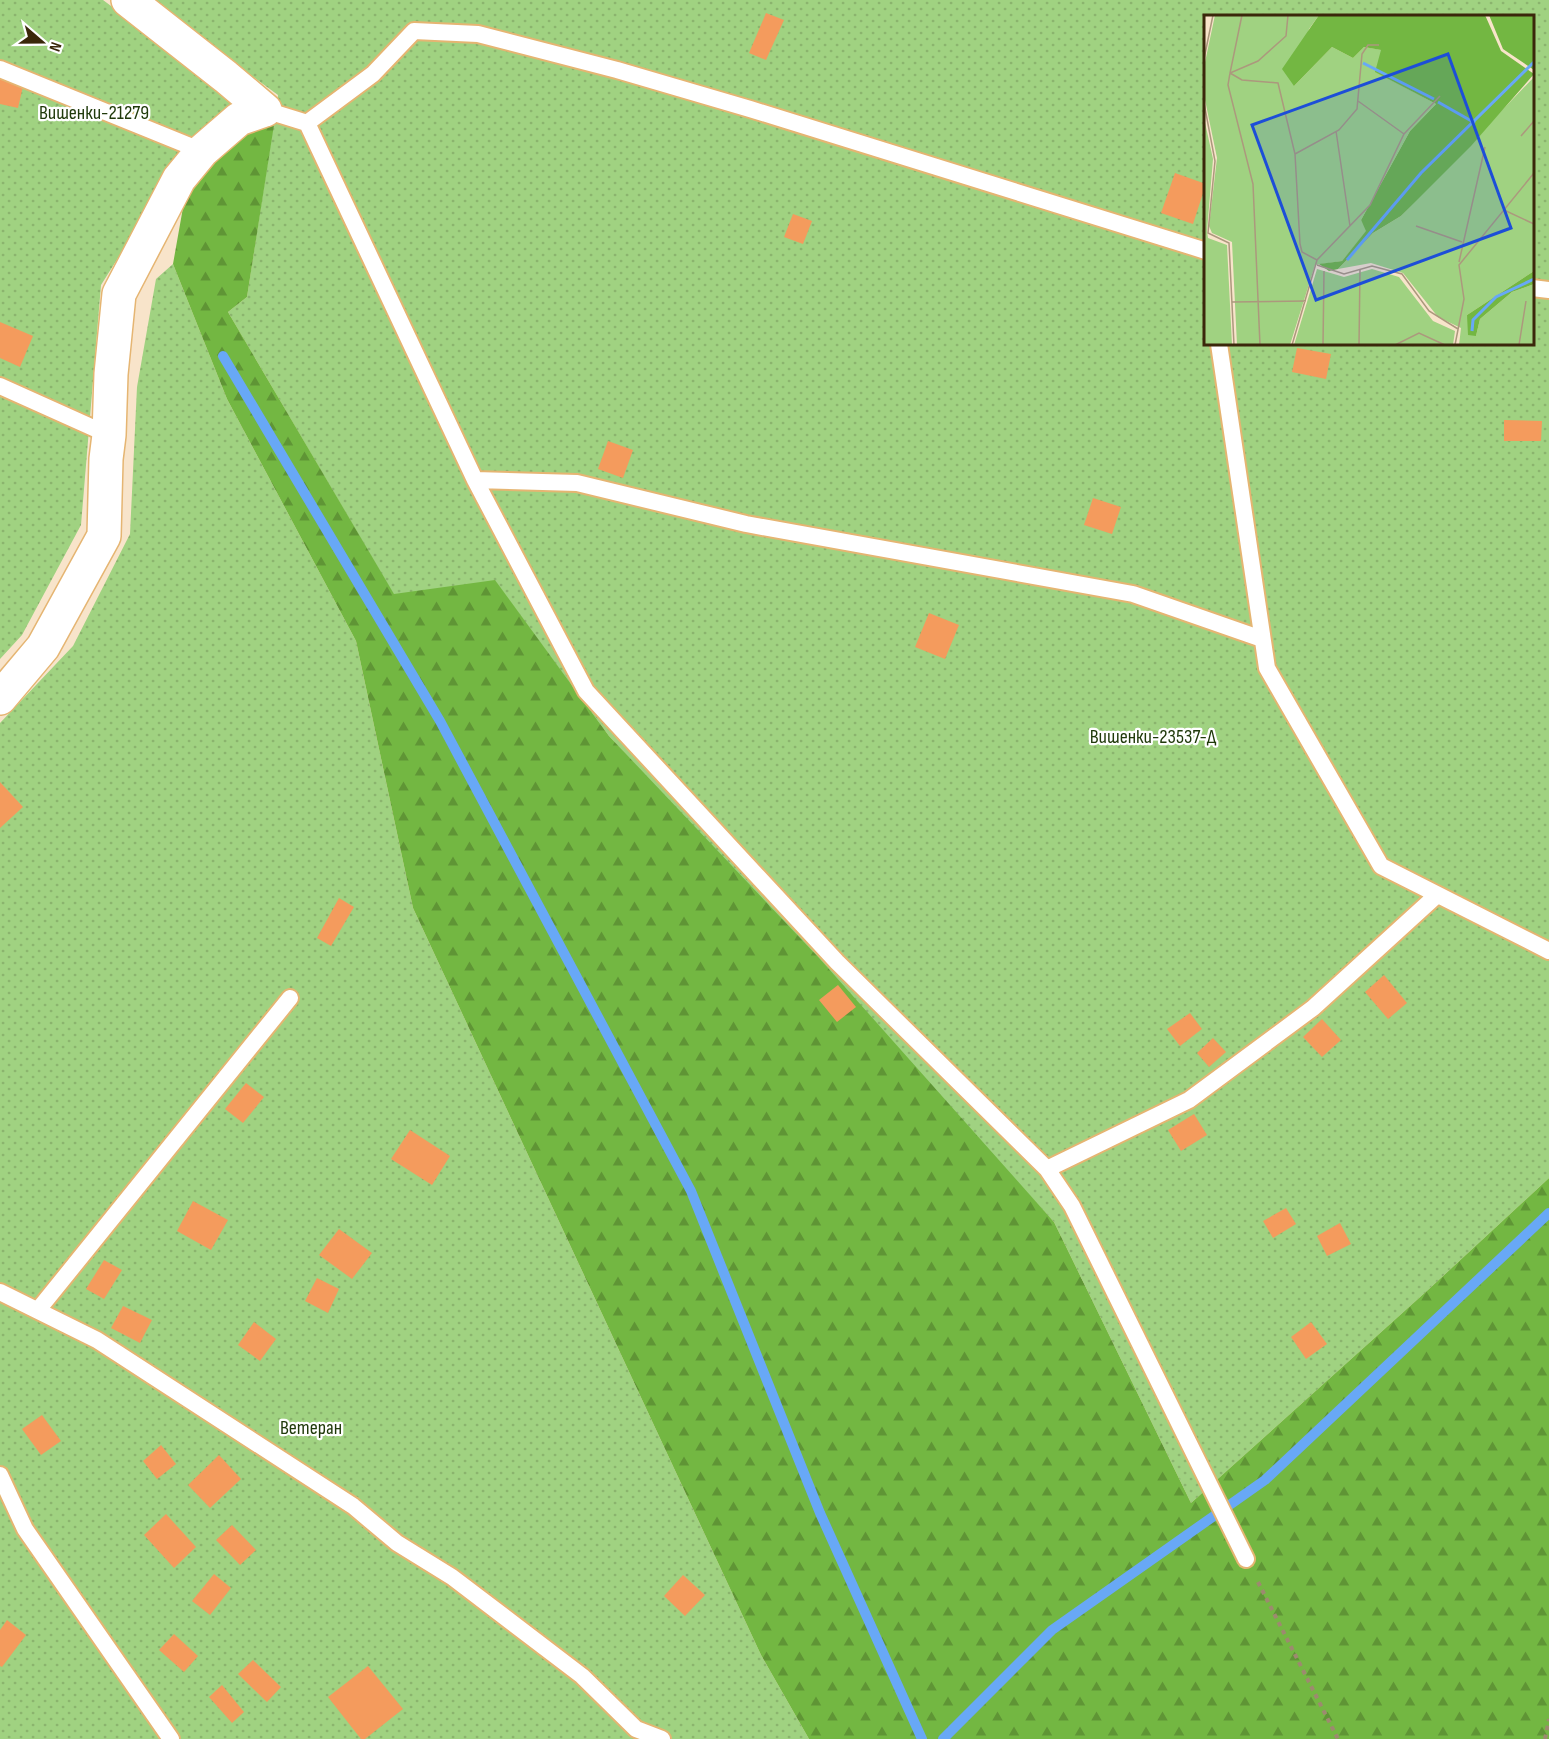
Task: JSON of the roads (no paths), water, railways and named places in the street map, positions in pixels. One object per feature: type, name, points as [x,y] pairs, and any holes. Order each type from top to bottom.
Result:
[{"type":"street","points":[[128,0],[265,110]]},
{"type":"street","points":[[0,698],[43,647],[104,536],[111,374],[119,294],[179,179],[202,151],[239,119],[265,110]]},
{"type":"lane","points":[[308,123],[372,74],[414,31],[478,34],[617,70],[750,109],[1204,250]]},
{"type":"lane","points":[[0,69],[202,151]]},
{"type":"lane","points":[[265,110],[308,123],[475,480],[586,691],[837,962],[1047,1169],[1072,1206],[1245,1559]]},
{"type":"lane","points":[[1534,288],[1549,290]]},
{"type":"lane","points":[[1219,345],[1267,668],[1381,866],[1549,951]]},
{"type":"lane","points":[[0,386],[109,435]]},
{"type":"lane","points":[[475,480],[577,483],[746,524],[1133,594],[1262,639]]},
{"type":"lane","points":[[1047,1169],[1189,1100],[1313,1008],[1437,895]]},
{"type":"lane","points":[[38,1310],[290,998]]},
{"type":"lane","points":[[0,1292],[97,1340],[353,1506],[397,1543],[452,1577],[582,1676],[636,1729],[662,1739]]},
{"type":"lane","points":[[0,1475],[25,1529],[168,1738]]},
{"type":"waterway","points":[[223,356],[440,721],[691,1191],[820,1513],[922,1739]]},
{"type":"waterway","points":[[943,1739],[1052,1630],[1265,1480],[1549,1213]]},
{"type":"park label","name":"Вишенки-21279","points":[[94,112]]},
{"type":"park label","name":"Вишенки-23537-Д","points":[[1153,736]]},
{"type":"park label","name":"Ветеран","points":[[311,1427]]}]
